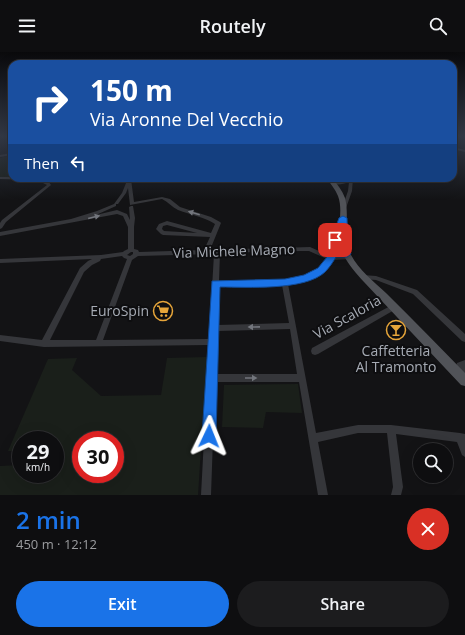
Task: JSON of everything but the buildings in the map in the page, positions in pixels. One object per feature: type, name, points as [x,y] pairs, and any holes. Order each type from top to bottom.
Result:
[{"type":"main road","name":"Via Scaloria","points":[[334,182],[339,189],[344,208],[344,247],[348,256],[394,307],[465,381]]},
{"type":"street","points":[[0,227],[4,221],[46,189],[49,186],[46,182]]},
{"type":"street","points":[[128,182],[124,193],[115,204],[113,210],[125,215],[132,227]]},
{"type":"street","points":[[98,343],[127,256],[131,250],[133,218],[129,182]]},
{"type":"street","points":[[339,189],[347,182]]},
{"type":"street","name":"Via Scaloria","points":[[344,208],[350,191],[351,182]]},
{"type":"street","points":[[339,189],[350,191]]},
{"type":"street","points":[[0,233],[126,211],[132,205],[162,198],[168,200],[178,208],[209,218],[218,223],[206,252]]},
{"type":"street","points":[[72,221],[99,212],[124,200],[130,201],[132,205]]},
{"type":"street","name":"Via Scaloria","points":[[330,258],[343,218]]},
{"type":"street","points":[[166,223],[213,235],[163,233],[159,229],[161,225],[166,223]]},
{"type":"street","name":"Via Michele Magno","points":[[136,254],[301,248],[310,249],[330,258]]},
{"type":"street","points":[[0,261],[101,258],[136,254],[135,250],[131,250]]},
{"type":"street","points":[[206,495],[217,252]]},
{"type":"street","points":[[216,284],[285,282],[306,278],[321,270],[334,254],[348,256]]},
{"type":"street","points":[[44,344],[82,270],[90,263],[101,258]]},
{"type":"street","points":[[365,276],[376,278],[415,292],[465,339]]},
{"type":"street","points":[[285,282],[323,495]]},
{"type":"street","name":"Via Scaloria","points":[[315,351],[394,307]]},
{"type":"street","points":[[214,328],[293,326]]},
{"type":"street","points":[[0,338],[44,344],[213,342]]},
{"type":"street","points":[[465,364],[460,366],[465,372]]},
{"type":"street","points":[[212,378],[302,378]]},
{"type":"street","points":[[312,438],[358,429],[392,429],[462,439],[465,452]]},
{"type":"street","points":[[392,429],[398,487],[396,495]]},
{"type":"shaded area","points":[[0,158],[8,158],[8,177],[0,177]]},
{"type":"shaded area","points":[[207,357],[198,495],[0,495],[0,466],[12,465],[12,483],[64,483],[64,431],[17,431],[48,359],[77,358],[72,370],[101,396],[161,395],[167,358]]},
{"type":"shaded area","points":[[298,384],[302,413],[266,412],[263,428],[222,427],[224,385]]},
{"type":"shaded area","points":[[12,442],[12,451],[8,451]]},
{"type":"place","name":"EuroSpin","points":[[163,311]]},
{"type":"place","name":"Caffetteria Al Tramonto","points":[[396,330]]},
{"type":"route","points":[[209,436],[216,284],[285,282],[306,278],[321,270],[334,254],[347,254],[344,247],[343,218],[335,240]]}]
